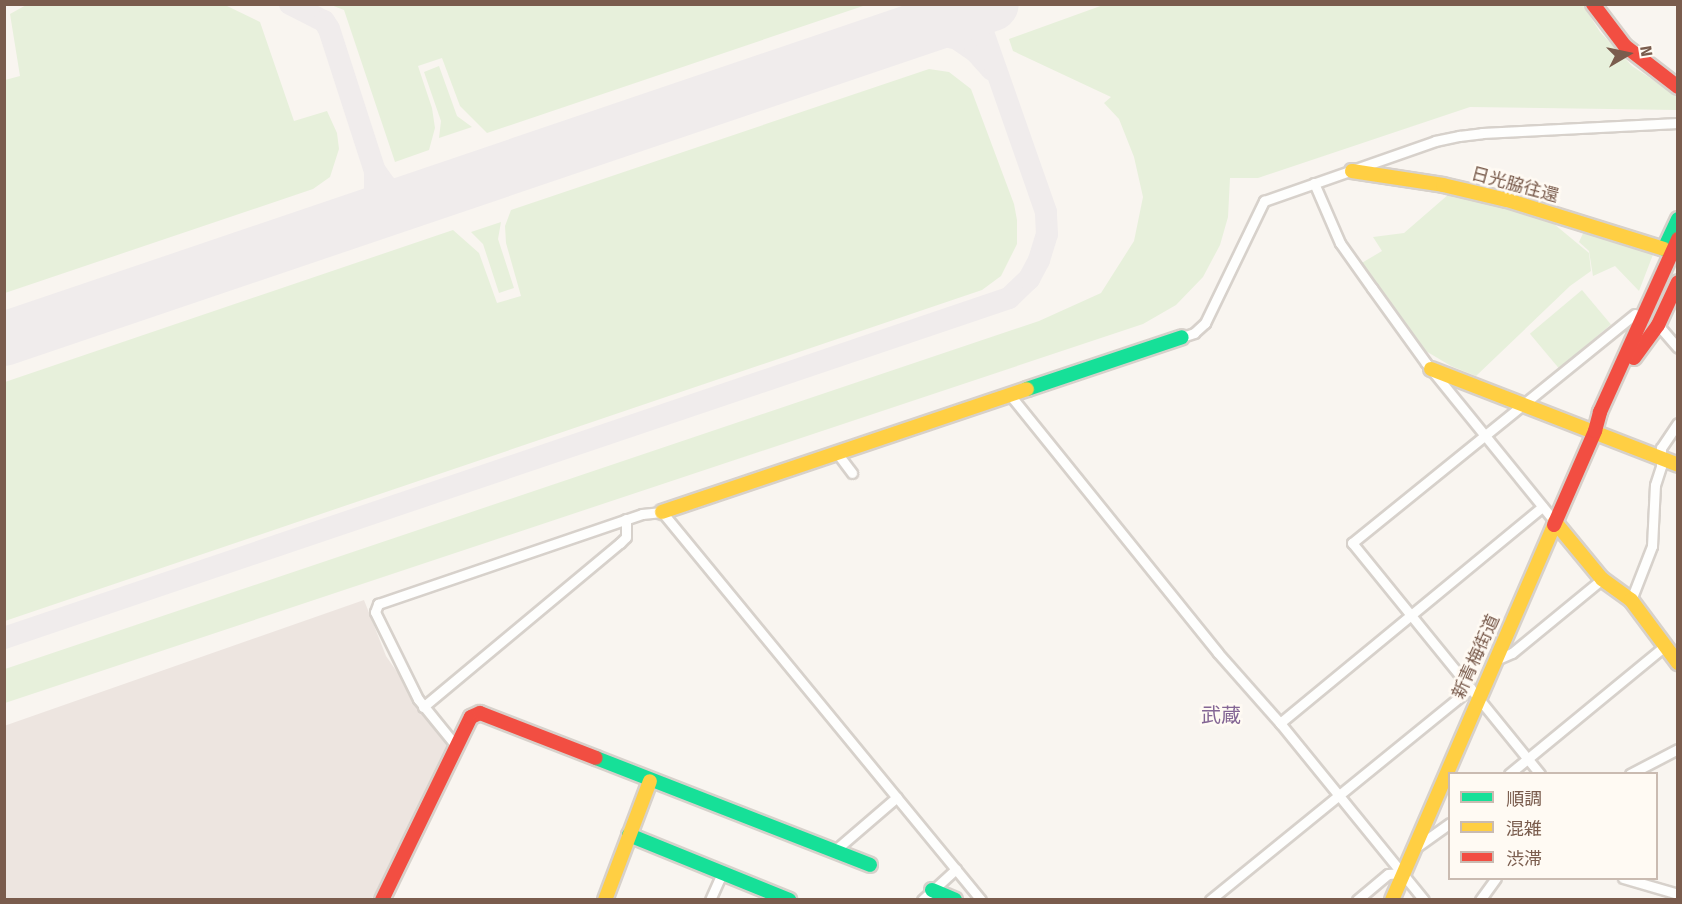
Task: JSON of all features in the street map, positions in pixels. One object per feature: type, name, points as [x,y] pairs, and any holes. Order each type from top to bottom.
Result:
[{"type":"street","points":[[1593,4],[1624,46],[1677,87]]},
{"type":"street","points":[[457,747],[423,707],[375,612],[378,604],[580,534],[626,522],[652,512],[662,512],[1194,333],[1204,322],[1264,201],[1435,141],[1482,133],[1677,123]]},
{"type":"street","name":"日光脇往還","points":[[1352,171],[1443,185],[1507,200],[1664,249]]},
{"type":"street","points":[[1314,183],[1340,243],[1431,369],[1483,436],[1602,579],[1631,600],[1677,663]]},
{"type":"street","points":[[1629,358],[1628,332],[1677,219]]},
{"type":"street","name":"新青梅街道","points":[[1392,900],[1474,693],[1494,662],[1595,430],[1607,415],[1677,240]]},
{"type":"street","name":"新青梅街道","points":[[1629,358],[1677,261]]},
{"type":"street","points":[[1629,358],[1658,325],[1677,282]]},
{"type":"street","points":[[1538,772],[1352,543],[1635,314]]},
{"type":"street","points":[[1658,325],[1677,348]]},
{"type":"street","points":[[1431,369],[1595,430],[1677,465]]},
{"type":"street","points":[[1010,395],[1218,653],[1280,723],[1425,900]]},
{"type":"street","points":[[1631,600],[1652,546],[1661,448],[1677,423]]},
{"type":"street","points":[[837,453],[852,473]]},
{"type":"street","points":[[1280,723],[1542,507]]},
{"type":"street","points":[[662,512],[981,900]]},
{"type":"street","points":[[423,707],[620,543],[626,537],[626,522]]},
{"type":"street","points":[[1494,662],[1512,653],[1602,579]]},
{"type":"street","points":[[1511,772],[1665,646]]},
{"type":"street","points":[[1210,900],[1337,794],[1474,693]]},
{"type":"street","points":[[384,898],[471,717],[480,713],[870,865]]},
{"type":"street","points":[[1634,772],[1677,749]]},
{"type":"street","points":[[605,900],[650,781]]},
{"type":"street","points":[[833,852],[897,797]]},
{"type":"street","points":[[1413,850],[1448,824]]},
{"type":"street","points":[[629,835],[789,900]]},
{"type":"street","points":[[927,895],[956,869]]},
{"type":"street","points":[[710,900],[722,873]]},
{"type":"street","points":[[1357,900],[1388,874],[1403,873]]},
{"type":"street","points":[[1480,900],[1495,880]]},
{"type":"street","points":[[1626,880],[1672,896]]},
{"type":"street","points":[[927,895],[955,900]]},
{"type":"shaded area","points":[[364,600],[386,656],[447,744],[372,899],[5,900],[4,726]]},
{"type":"green space","points":[[28,4],[225,5],[260,22],[294,121],[327,111],[337,133],[339,149],[330,177],[313,189],[5,293],[5,80],[20,76],[10,14]]},
{"type":"green space","points":[[1106,4],[1583,5],[1600,32],[1632,66],[1677,96],[1677,110],[1470,107],[1258,178],[1230,178],[1228,217],[1220,245],[1203,277],[1176,305],[1143,324],[5,703],[5,669],[1039,321],[1101,293],[1134,241],[1143,197],[1134,157],[1119,119],[1104,103],[1111,97],[1013,51],[1009,39]]},
{"type":"green space","points":[[331,5],[866,5],[487,133],[460,106],[442,58],[418,66],[432,108],[435,128],[429,150],[395,162],[344,10]]},
{"type":"green space","points":[[439,66],[457,116],[472,127],[439,138],[441,121],[424,72]]},
{"type":"green space","points":[[929,69],[949,72],[971,89],[1014,204],[1017,244],[1001,276],[982,290],[5,621],[5,382],[453,230],[479,253],[497,303],[521,296],[506,243],[505,226],[511,210]]},
{"type":"green space","points":[[1449,194],[1501,204],[1548,219],[1589,253],[1591,271],[1570,286],[1476,376],[1451,366],[1419,347],[1360,264],[1382,251],[1373,237],[1404,233]]},
{"type":"green space","points":[[501,222],[498,239],[514,288],[499,293],[483,244],[471,232]]},
{"type":"green space","points":[[1585,229],[1654,252],[1639,291],[1615,266],[1593,276],[1589,251],[1579,242]]},
{"type":"green space","points":[[1582,290],[1611,324],[1559,368],[1530,334]]},
{"type":"taxiway","points":[[290,4],[324,21],[329,29],[375,171],[375,196],[355,220]]},
{"type":"taxiway","points":[[904,33],[924,20],[938,4]]},
{"type":"taxiway","points":[[4,638],[1009,298],[1029,279],[1039,260],[1047,234],[1046,212],[973,4]]},
{"type":"taxiway","points":[[898,36],[925,32],[957,39],[975,51],[992,70]]},
{"type":"taxiway","points":[[375,171],[385,185],[396,194],[418,199]]},
{"type":"runway","points":[[4,339],[992,4]]},
{"type":"traffic: fast","points":[[1664,249],[1678,219]]},
{"type":"traffic: fast","points":[[1027,389],[1182,337]]},
{"type":"traffic: fast","points":[[596,758],[870,865]]},
{"type":"traffic: fast","points":[[629,835],[789,900]]},
{"type":"traffic: fast","points":[[932,890],[955,900]]},
{"type":"traffic: slow","points":[[1352,171],[1443,185],[1507,200],[1664,249]]},
{"type":"traffic: slow","points":[[1431,369],[1678,465]]},
{"type":"traffic: slow","points":[[662,512],[1027,389]]},
{"type":"traffic: slow","points":[[1555,522],[1602,579],[1631,600],[1678,663]]},
{"type":"traffic: slow","points":[[1392,900],[1554,525]]},
{"type":"traffic: slow","points":[[605,900],[650,781]]},
{"type":"traffic: jam","points":[[1593,4],[1625,46],[1678,87]]},
{"type":"traffic: jam","points":[[1554,525],[1595,431],[1600,412],[1678,239]]},
{"type":"traffic: jam","points":[[1634,358],[1658,325],[1678,282]]},
{"type":"traffic: jam","points":[[382,900],[471,717],[480,713],[596,758]]},
{"type":"district","name":"武蔵","points":[[1221,715]]}]
